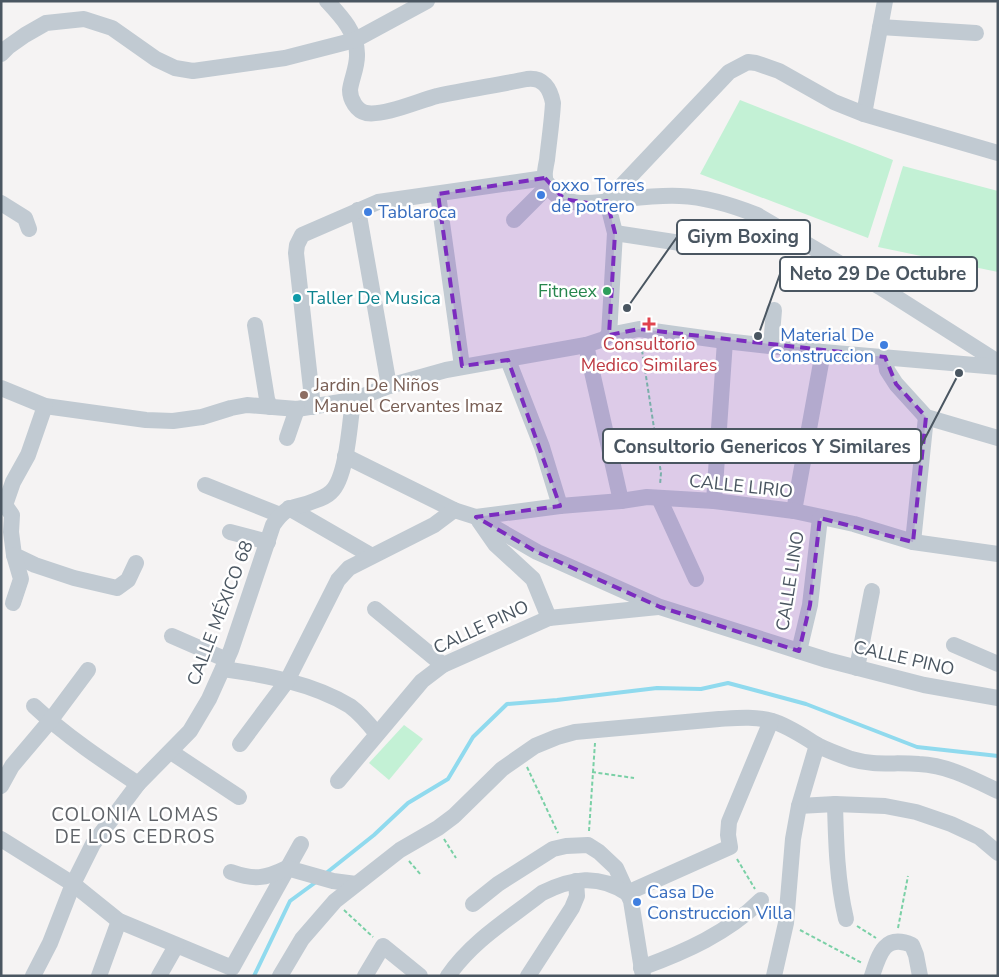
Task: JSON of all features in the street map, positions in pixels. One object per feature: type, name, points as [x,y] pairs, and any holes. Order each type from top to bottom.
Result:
[{"type":"street","points":[[327,1],[345,21],[355,40],[358,55],[350,90],[354,103],[364,113],[371,114],[395,109],[435,97],[527,79],[533,78],[544,83],[551,93],[553,103],[547,181],[514,220]]},
{"type":"street","points":[[1,54],[8,47],[46,23],[84,19],[112,28],[156,58],[175,68],[193,71],[285,58],[355,40],[427,1]]},
{"type":"street","points":[[864,114],[885,1]]},
{"type":"street","points":[[880,27],[976,33]]},
{"type":"street","points":[[607,201],[729,72],[748,62],[779,71],[834,102],[864,114],[998,153]]},
{"type":"street","points":[[287,438],[305,408],[298,239],[306,232],[378,202],[438,194],[464,188],[547,181]]},
{"type":"street","points":[[547,181],[557,194],[571,201],[594,204],[651,196],[680,196],[708,199],[757,215],[880,287],[998,362]]},
{"type":"street","points":[[438,194],[462,366]]},
{"type":"street","points":[[607,201],[615,233],[609,335]]},
{"type":"street","points":[[1,202],[25,218],[29,229]]},
{"type":"street","points":[[358,210],[389,386]]},
{"type":"street","points":[[615,233],[687,244]]},
{"type":"street","points":[[771,346],[774,310]]},
{"type":"street","points":[[255,325],[267,399],[270,407]]},
{"type":"street","points":[[1,388],[46,406],[146,420],[174,421],[239,407],[305,408],[353,400],[389,386],[462,366],[586,346],[609,335],[639,329],[823,352],[998,367]]},
{"type":"street","points":[[714,501],[725,341]]},
{"type":"street","points":[[586,346],[621,501]]},
{"type":"street","points":[[794,511],[823,352]]},
{"type":"street","points":[[885,357],[888,370],[896,384],[926,417],[998,438]]},
{"type":"street","points":[[508,360],[542,447],[560,506]]},
{"type":"street","points":[[284,512],[312,502],[332,492],[342,472],[353,400]]},
{"type":"street","points":[[12,604],[21,579],[14,554],[11,532],[12,515],[3,505],[28,455],[46,406]]},
{"type":"street","points":[[913,542],[926,417]]},
{"type":"street","name":"CALLE PINO","points":[[345,456],[454,510],[476,517],[537,552],[660,607],[857,668],[924,685],[998,698]]},
{"type":"street","points":[[205,486],[284,512],[372,556]]},
{"type":"street","name":"CALLE LIRIO","points":[[476,517],[647,497],[714,501],[794,511],[854,524],[913,542],[998,554]]},
{"type":"street","points":[[659,498],[696,579]]},
{"type":"street","points":[[240,744],[287,681],[338,580],[349,568],[434,525],[454,510]]},
{"type":"street","name":"CALLE MÉXICO 68","points":[[34,976],[50,943],[73,884],[93,844],[138,784],[190,731],[209,699],[225,664],[273,525],[284,512]]},
{"type":"street","points":[[476,517],[495,544],[532,580],[549,618]]},
{"type":"street","name":"CALLE LINO","points":[[799,651],[810,605],[820,518]]},
{"type":"street","points":[[230,532],[268,542]]},
{"type":"street","points":[[14,554],[36,566],[74,578],[118,588],[128,580],[136,563]]},
{"type":"street","points":[[857,668],[872,591]]},
{"type":"street","name":"CALLE PINO","points":[[338,781],[422,682],[443,665],[549,618],[660,607]]},
{"type":"street","points":[[375,609],[443,665]]},
{"type":"street","points":[[172,636],[225,664],[327,694],[351,707],[364,718],[377,734]]},
{"type":"street","points":[[954,646],[998,664]]},
{"type":"street","points":[[1,786],[12,766],[50,721],[88,670]]},
{"type":"street","points":[[34,706],[50,721],[92,753],[138,784]]},
{"type":"street","points":[[280,976],[302,939],[336,901],[356,884],[400,850],[438,828],[454,816],[502,769],[535,746],[576,732],[742,717],[771,721],[804,736],[834,753],[870,764],[936,766],[960,773],[998,791]]},
{"type":"street","points":[[628,893],[730,847],[728,835],[729,822],[771,721]]},
{"type":"street","points":[[774,976],[786,923],[793,839],[799,806],[817,745]]},
{"type":"street","points":[[171,752],[239,797]]},
{"type":"street","points":[[799,806],[835,804],[885,806],[916,812],[979,837],[998,853]]},
{"type":"street","points":[[835,804],[837,868],[840,896],[846,919]]},
{"type":"street","points":[[1,839],[73,884],[119,921],[232,968],[290,869],[301,844]]},
{"type":"street","points":[[473,904],[498,884],[553,849],[566,846],[588,846],[599,852],[616,868],[628,893],[633,912],[642,972],[711,937],[749,912],[761,900]]},
{"type":"street","points":[[231,872],[255,878],[270,877],[290,869],[333,881],[356,884]]},
{"type":"street","points":[[528,976],[572,908],[577,896],[576,881]]},
{"type":"street","points":[[448,976],[458,961],[498,924],[542,893],[564,882],[601,881],[628,893]]},
{"type":"street","points":[[100,976],[119,921]]},
{"type":"street","points":[[873,973],[891,943],[904,942],[912,945],[920,976]]},
{"type":"street","points":[[159,976],[176,946]]},
{"type":"street","points":[[365,976],[383,946],[420,976]]},
{"type":"path","points":[[639,329],[661,473],[659,498]]},
{"type":"path","points":[[588,846],[596,729]]},
{"type":"path","points":[[521,756],[566,846]]},
{"type":"path","points":[[592,772],[634,778]]},
{"type":"path","points":[[438,828],[456,858]]},
{"type":"path","points":[[730,847],[761,900]]},
{"type":"path","points":[[400,850],[421,875]]},
{"type":"path","points":[[846,919],[891,943],[908,876]]},
{"type":"path","points":[[336,901],[383,946]]},
{"type":"path","points":[[786,923],[873,973]]},
{"type":"highlighted area","points":[[545,178],[564,199],[594,204],[607,201],[615,233],[609,335],[639,329],[885,357],[896,384],[926,417],[913,542],[820,518],[810,605],[799,651],[660,607],[537,552],[476,517],[560,506],[508,360],[462,366],[438,194]]},
{"type":"green space","points":[[740,100],[893,160],[868,238],[700,174]]},
{"type":"green space","points":[[903,166],[998,191],[998,272],[878,247]]},
{"type":"green space","points":[[404,725],[423,739],[389,780],[369,763]]},
{"type":"waterway","points":[[325,874],[374,835],[408,803],[448,779],[473,737],[507,704],[657,688],[701,689],[728,683],[806,704],[917,747],[998,756]]},
{"type":"waterway","points":[[254,976],[290,901],[316,882]]},
{"type":"place","name":"oxxo Torres de potrero","points":[[541,195]]},
{"type":"place","name":"Tablaroca","points":[[368,212]]},
{"type":"place","name":"Fitneex","points":[[607,291]]},
{"type":"place","name":"Taller De Musica","points":[[297,298]]},
{"type":"place","name":"Giym Boxing","points":[[627,308]]},
{"type":"place","name":"Consultorio Medico Similares","points":[[649,324]]},
{"type":"place","name":"Neto 29 De Octubre","points":[[758,336]]},
{"type":"place","name":"Material De Construccion","points":[[884,345]]},
{"type":"place","name":"Consultorio Genericos Y Similares","points":[[959,373]]},
{"type":"place","name":"Jardin De Niños Manuel Cervantes Imaz","points":[[304,395]]},
{"type":"place","name":"Casa De Construccion Villa","points":[[637,902]]},
{"type":"district","name":"COLONIA LOMAS DE LOS CEDROS","points":[[135,825]]}]
